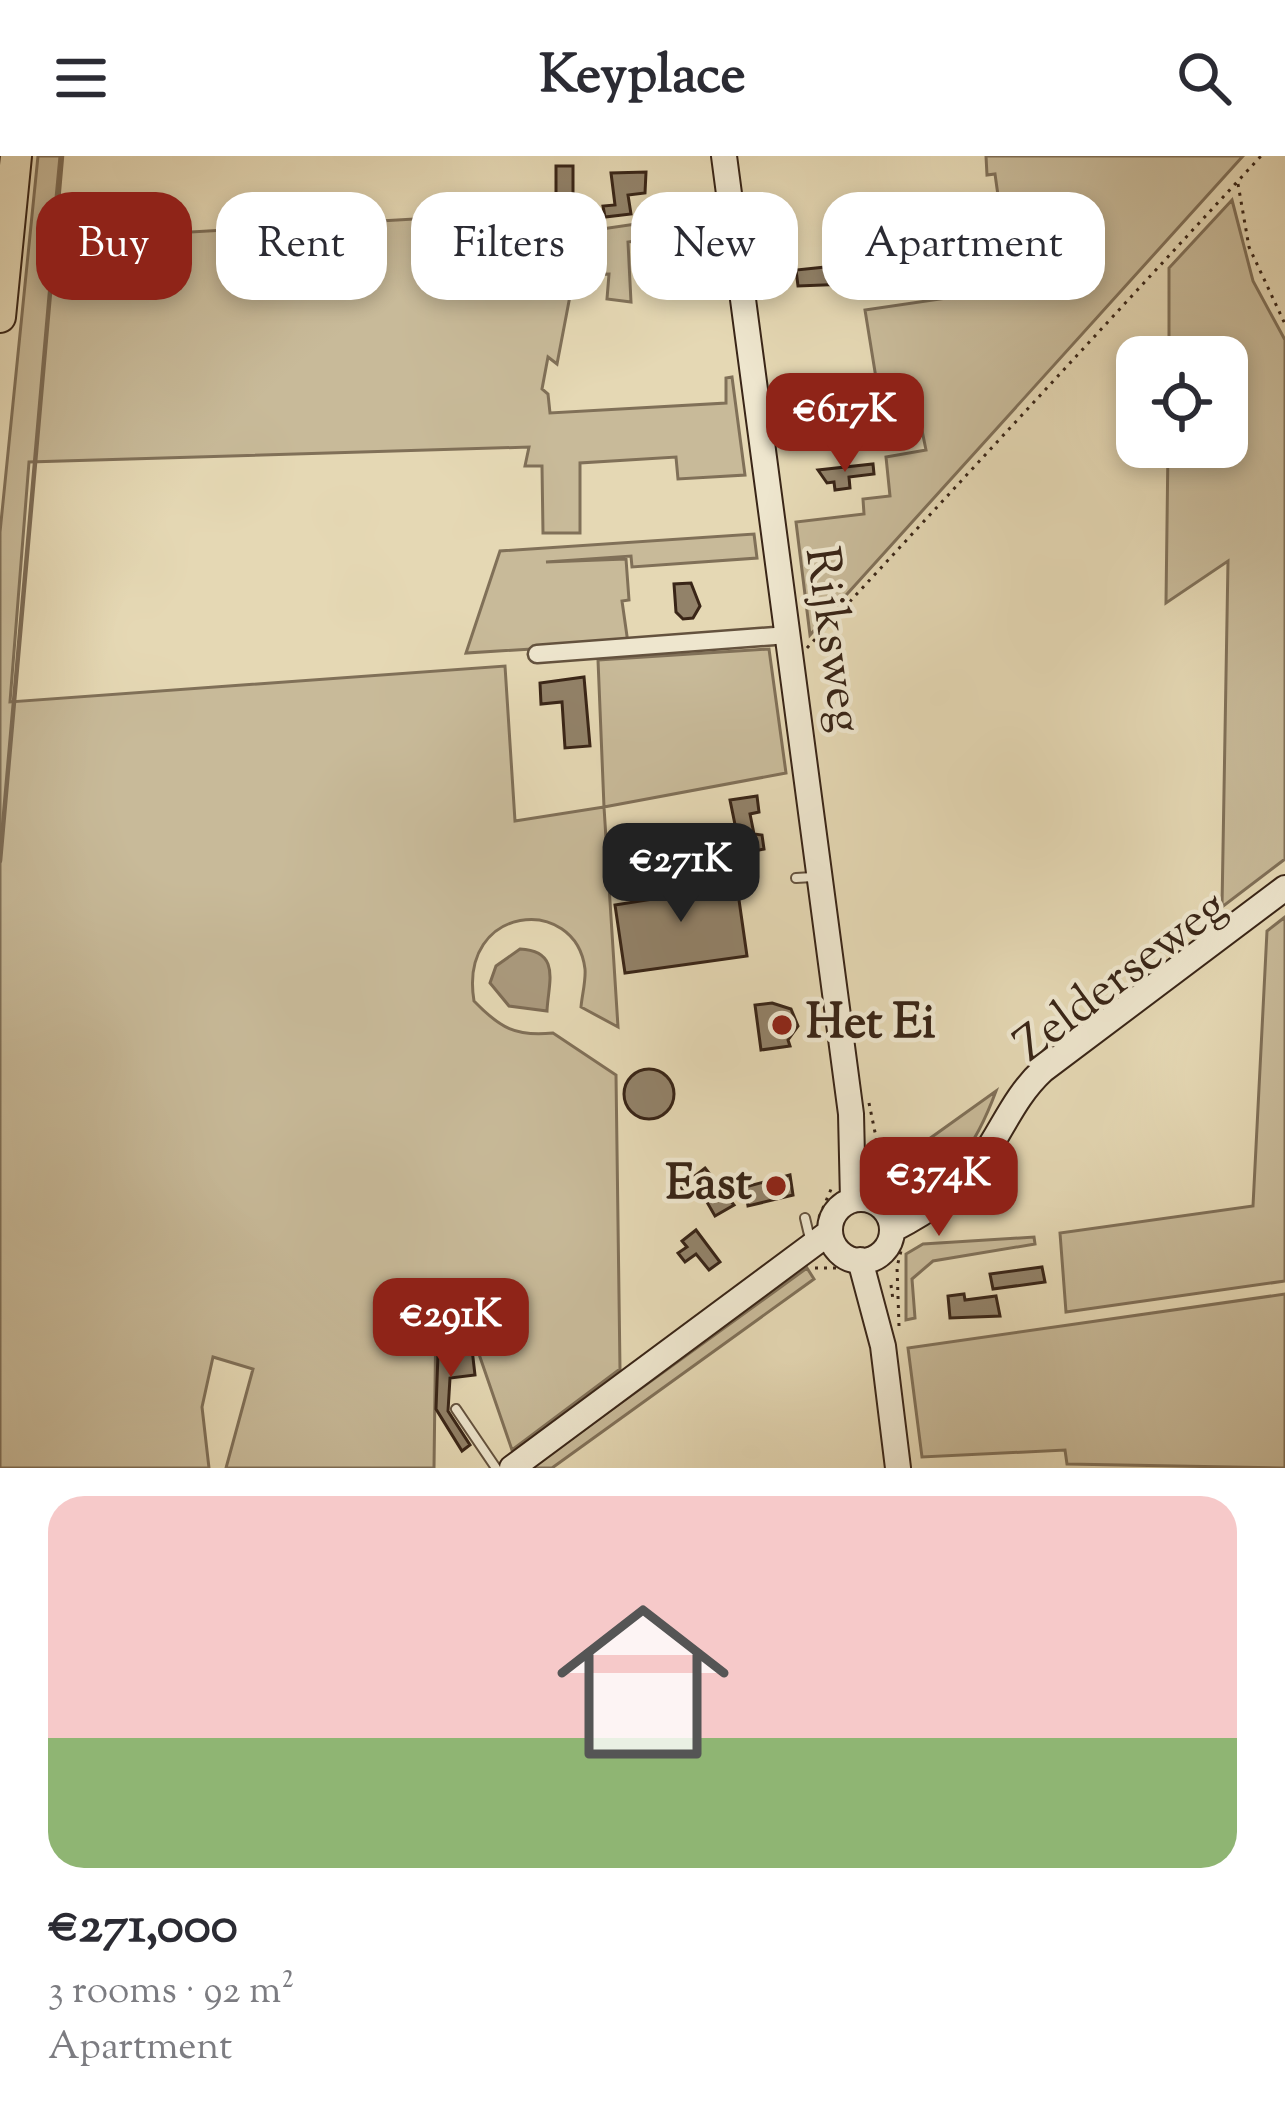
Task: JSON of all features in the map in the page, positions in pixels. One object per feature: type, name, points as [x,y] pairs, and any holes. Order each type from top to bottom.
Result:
[{"type":"highway","points":[[0,316],[16,156]]},
{"type":"main road","name":"Rijksweg","points":[[724,156],[789,646],[808,877],[853,1136],[875,1210]]},
{"type":"main road","name":"Zelderseweg","points":[[875,1210],[946,1195],[984,1157],[1012,1105],[1043,1070],[1285,888]]},
{"type":"main road","points":[[875,1210],[833,1216],[879,1328],[898,1468]]},
{"type":"main road","points":[[512,1468],[780,1273],[843,1248],[875,1210]]},
{"type":"street","points":[[536,653],[789,646]]},
{"type":"lane","points":[[805,1218],[843,1248]]},
{"type":"lane","points":[[456,1409],[496,1468]]},
{"type":"path","points":[[789,646],[819,641],[1261,156]]},
{"type":"path","points":[[1238,182],[1249,247],[1285,323]]},
{"type":"path","points":[[892,1285],[893,1300]]},
{"type":"shaded area","points":[[38,156],[60,156],[57,192],[36,192],[36,300],[192,300],[192,232],[216,230],[216,300],[387,300],[387,221],[411,219],[411,300],[569,300],[557,364],[548,357],[542,389],[548,394],[550,413],[726,403],[726,378],[732,377],[745,475],[678,479],[676,457],[580,463],[580,533],[543,533],[542,466],[525,466],[529,447],[29,462],[10,702],[505,666],[515,821],[604,807],[618,1027],[581,1007],[585,969],[577,945],[562,929],[542,921],[520,920],[500,928],[483,945],[474,969],[474,1001],[492,1018],[519,1032],[553,1033],[616,1075],[620,1369],[512,1450],[460,1299],[436,1310],[434,1468],[226,1468],[253,1369],[213,1357],[202,1407],[209,1468],[0,1468],[0,532]]},
{"type":"shaded area","points":[[986,156],[1243,156],[810,635],[796,522],[864,514],[863,499],[890,496],[886,457],[926,450],[918,411],[882,415],[865,310],[933,300],[1105,300],[1105,192],[998,192],[995,174],[987,175]]},
{"type":"shaded area","points":[[1232,200],[1253,281],[1285,340],[1285,859],[1222,907],[1228,561],[1166,603],[1168,468],[1248,468],[1248,336],[1169,336],[1169,268]]},
{"type":"shaded area","points":[[631,225],[631,302],[607,299],[607,228]]},
{"type":"shaded area","points":[[754,534],[757,558],[632,567],[631,556],[546,562],[626,559],[629,600],[622,601],[628,643],[466,653],[500,551]]},
{"type":"shaded area","points":[[769,649],[786,773],[604,807],[598,660]]},
{"type":"shaded area","points":[[1285,917],[1285,1281],[1066,1312],[1060,1233],[1253,1206],[1267,931]]},
{"type":"shaded area","points":[[520,949],[533,951],[547,962],[547,1011],[509,1006],[490,983],[496,966]]},
{"type":"shaded area","points":[[996,1091],[972,1143],[946,1175],[913,1190],[894,1188],[893,1158],[908,1154]]},
{"type":"shaded area","points":[[1034,1237],[1035,1244],[933,1261],[912,1279],[915,1318],[906,1320],[906,1254],[923,1244]]},
{"type":"shaded area","points":[[807,1268],[814,1279],[552,1468],[531,1468]]},
{"type":"shaded area","points":[[1285,1294],[1285,1468],[1067,1464],[1065,1450],[922,1457],[908,1348]]},
{"type":"building","points":[[556,166],[573,166],[573,192],[556,192]]},
{"type":"building","points":[[646,172],[645,192],[628,195],[631,214],[607,217],[607,206],[615,205],[611,173]]},
{"type":"building","points":[[822,267],[822,285],[798,286],[798,270]]},
{"type":"building","points":[[873,464],[874,474],[849,477],[850,488],[835,490],[834,482],[827,483],[818,470]]},
{"type":"building","points":[[691,583],[700,606],[693,618],[683,619],[676,612],[674,584]]},
{"type":"building","points":[[584,677],[590,746],[565,748],[562,702],[541,704],[540,683]]},
{"type":"building","points":[[757,796],[759,812],[750,814],[754,834],[762,835],[764,849],[741,854],[730,800]]},
{"type":"building","points":[[673,862],[678,872],[664,897],[710,891],[709,883],[736,879],[747,956],[625,973],[615,905],[653,899],[649,865]]},
{"type":"building","points":[[772,1003],[791,1009],[798,1026],[788,1040],[790,1046],[761,1050],[755,1005]]},
{"type":"building","points":[[649,1069],[667,1076],[674,1094],[667,1112],[649,1119],[631,1112],[624,1094],[631,1076]]},
{"type":"building","points":[[705,1168],[734,1205],[715,1216],[700,1190],[687,1198],[681,1187]]},
{"type":"building","points":[[790,1175],[793,1195],[748,1206],[745,1187]]},
{"type":"building","points":[[696,1230],[720,1262],[709,1270],[696,1254],[685,1262],[678,1253],[687,1247],[682,1241]]},
{"type":"building","points":[[1042,1267],[1045,1282],[993,1289],[990,1274]]},
{"type":"building","points":[[964,1294],[965,1300],[996,1296],[1000,1316],[950,1318],[948,1296]]},
{"type":"building","points":[[439,1326],[450,1326],[449,1351],[472,1349],[475,1375],[450,1378],[448,1411],[470,1445],[462,1451],[436,1409]]},
{"type":"waterway","points":[[0,861],[62,156]]},
{"type":"place","name":"Het Ei","points":[[782,1025]]},
{"type":"place","name":"East","points":[[776,1186]]}]
